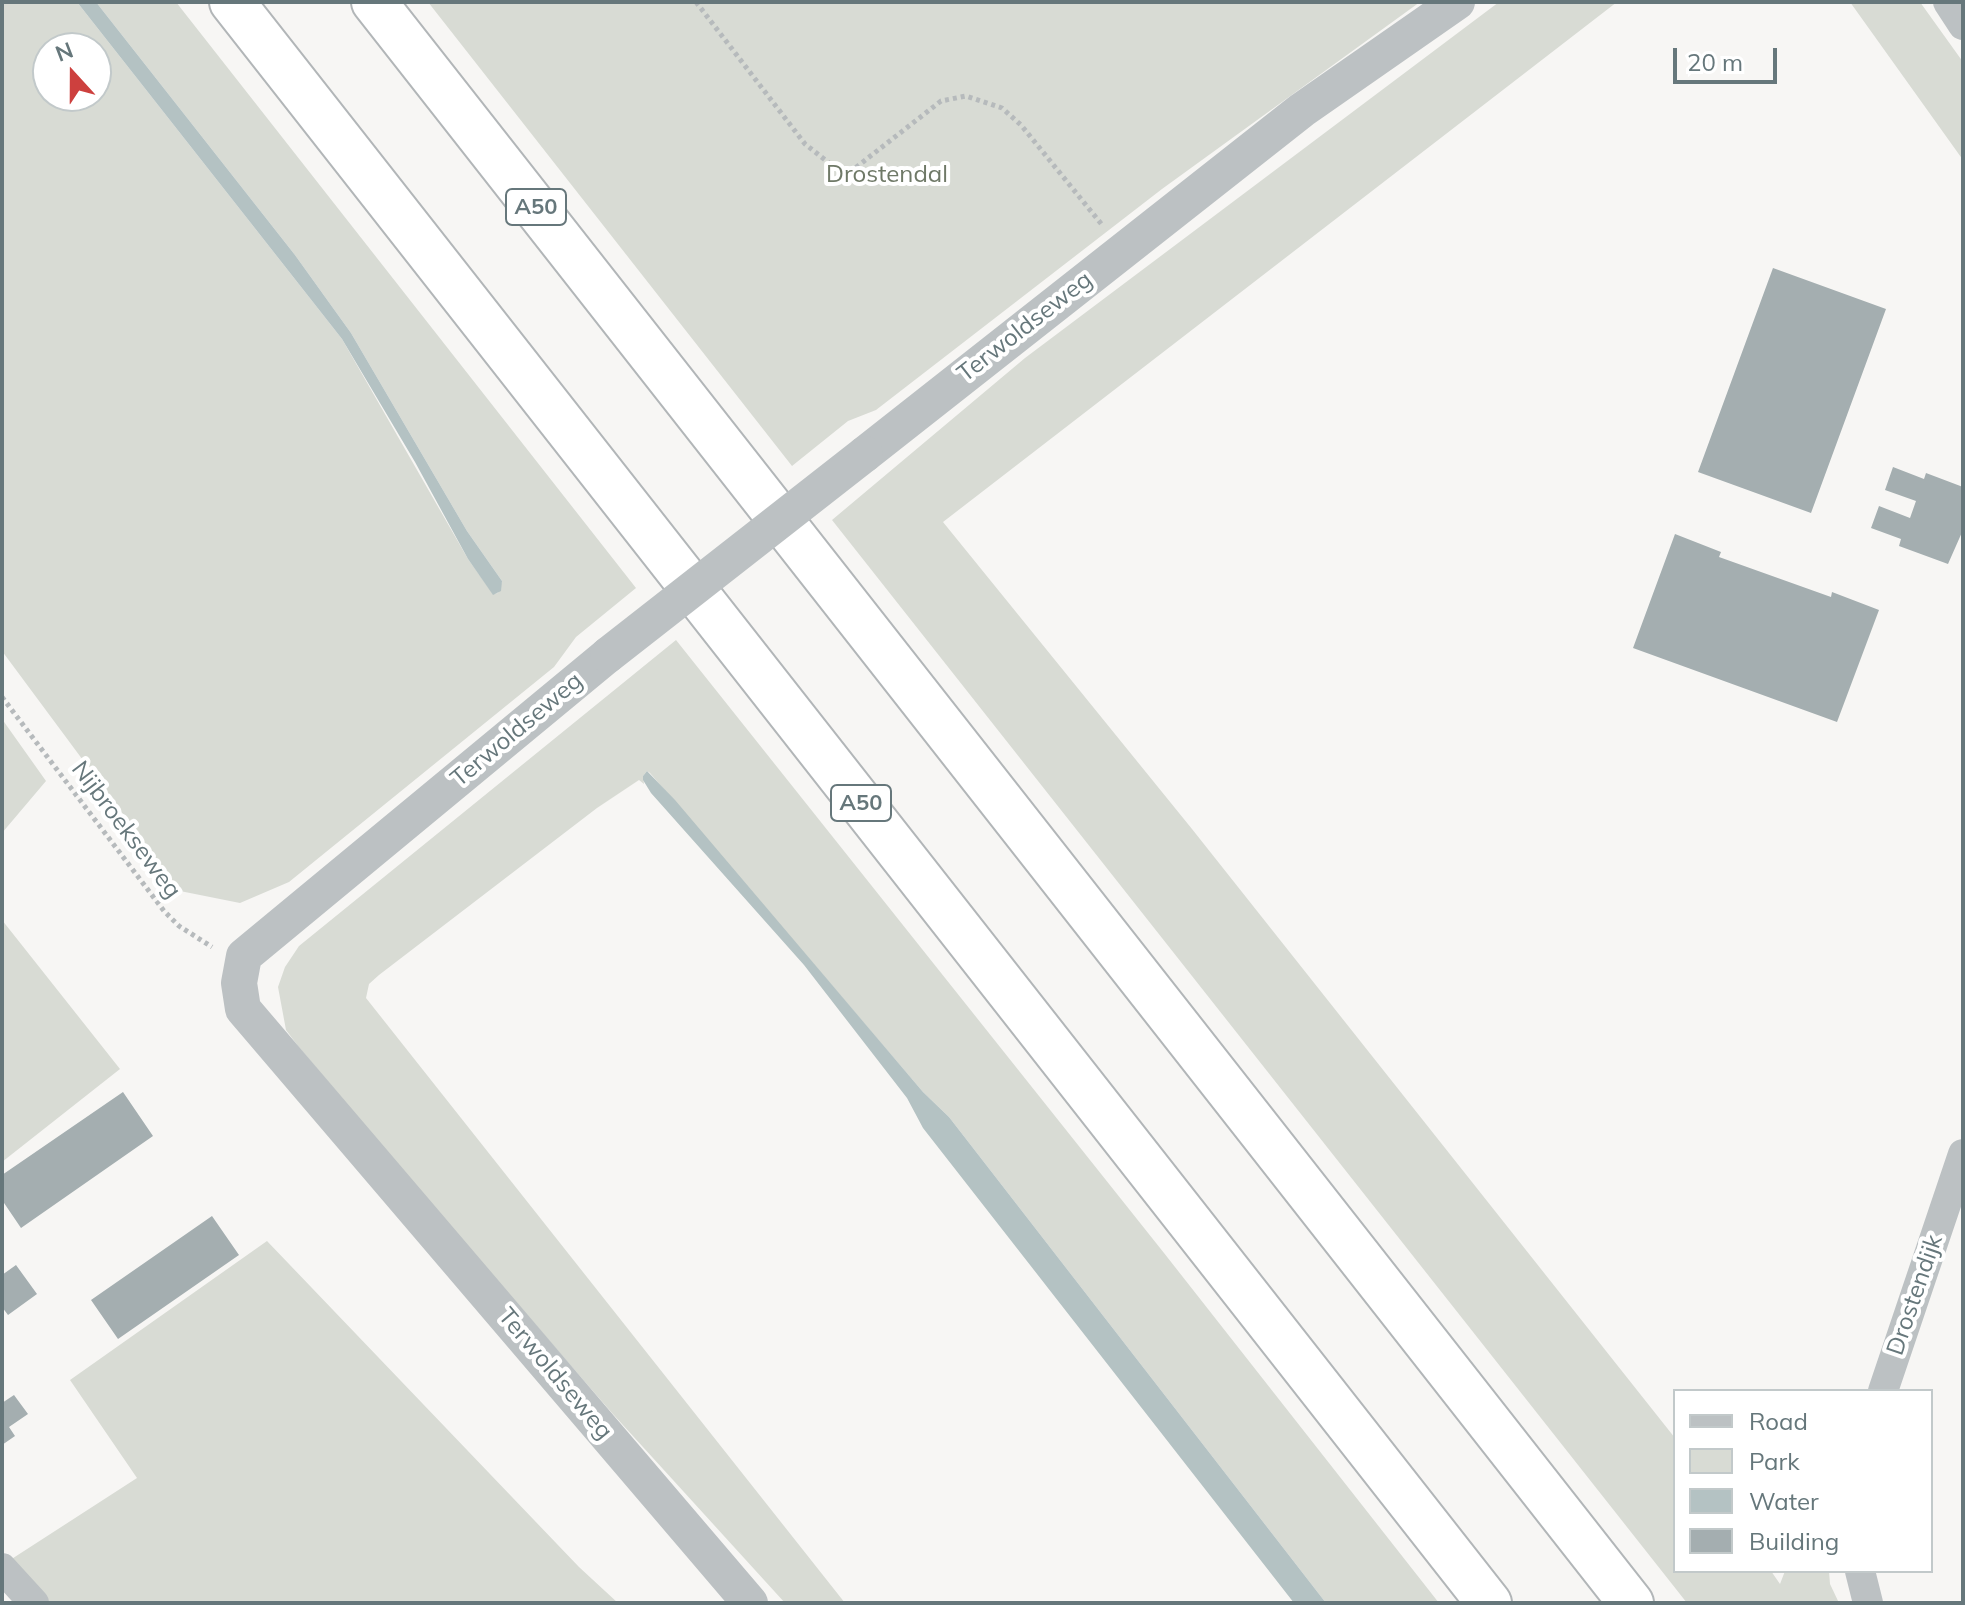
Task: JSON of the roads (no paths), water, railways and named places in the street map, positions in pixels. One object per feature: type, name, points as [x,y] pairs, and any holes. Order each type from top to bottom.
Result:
[{"type":"highway","name":"A50","points":[[232,2],[1489,1603]]},
{"type":"highway","name":"A50","points":[[374,2],[1631,1603]]},
{"type":"street","name":"Terwoldseweg","points":[[750,1603],[243,1009],[239,983],[244,956],[608,655],[1123,249],[1302,110],[1457,2]]},
{"type":"street","points":[[1948,2],[1963,25]]},
{"type":"street","name":"Drostendijk","points":[[1884,1389],[1963,1154]]},
{"type":"street","points":[[2,1568],[34,1603]]},
{"type":"street","points":[[1860,1573],[1868,1603]]},
{"type":"water","points":[[77,2],[96,2],[295,255],[351,333],[467,531],[502,581],[501,591],[493,595],[468,559],[342,339],[112,47],[112,32],[101,32]]},
{"type":"water","points":[[647,771],[923,1092],[949,1117],[1326,1603],[1294,1603],[923,1128],[907,1098],[804,965],[651,793],[643,780]]},
{"type":"park label","name":"Drostendal","points":[[887,175]]}]
